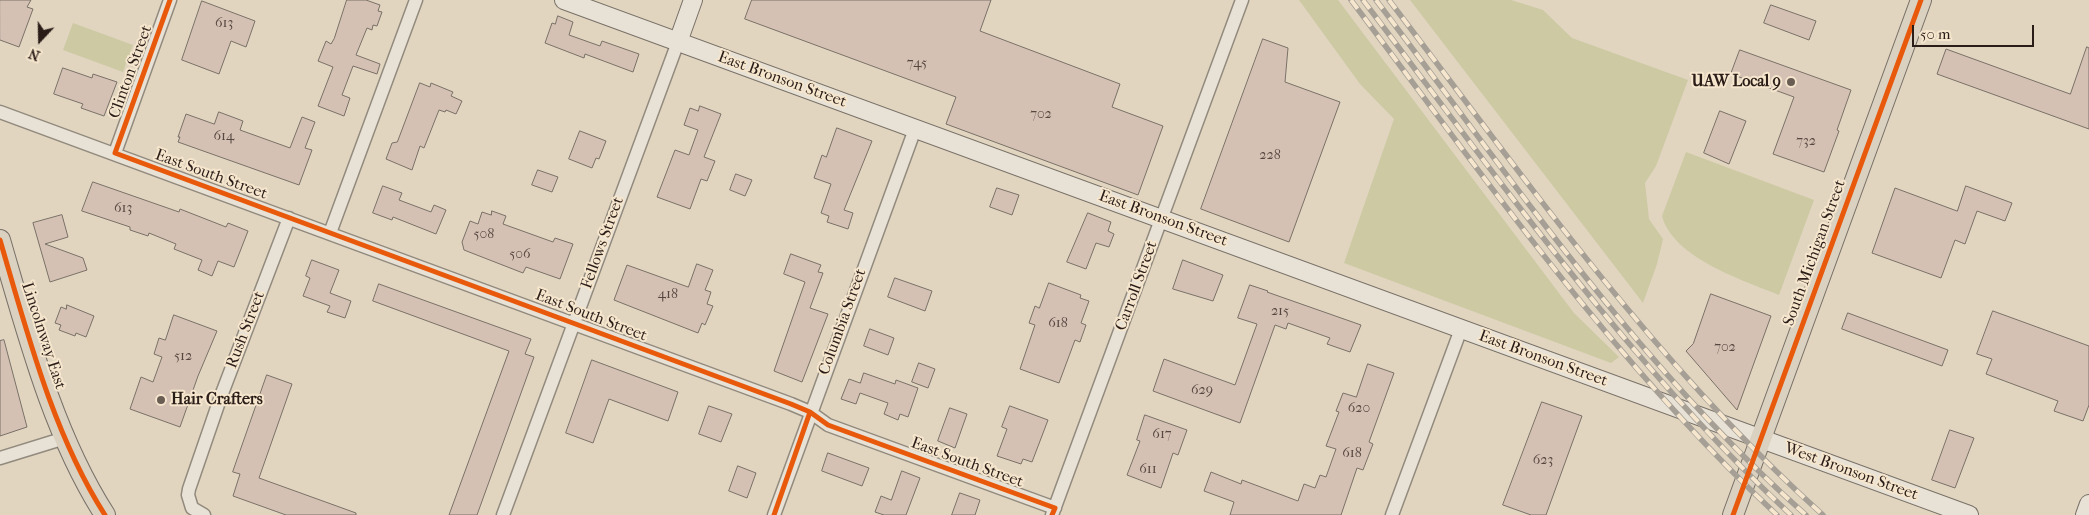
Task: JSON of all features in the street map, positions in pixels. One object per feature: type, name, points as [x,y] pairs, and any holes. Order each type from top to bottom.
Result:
[{"type":"main road","name":"South Michigan Street","points":[[1733,515],[1921,0]]},
{"type":"main road","name":"Lincolnway East","points":[[0,240],[20,308],[65,438],[74,461],[105,515]]},
{"type":"street","name":"Clinton Street","points":[[115,153],[170,0]]},
{"type":"street","points":[[330,233],[416,0]]},
{"type":"street","name":"East Bronson Street","points":[[564,0],[1761,439]]},
{"type":"street","name":"Fellows Street","points":[[503,515],[693,0]]},
{"type":"street","name":"Carroll Street","points":[[1053,512],[1242,0]]},
{"type":"street","name":"East South Street","points":[[0,112],[810,412],[828,425],[1053,512]]},
{"type":"street","name":"Columbia Street","points":[[774,515],[810,412],[915,130]]},
{"type":"street","name":"Rush Street","points":[[204,515],[192,508],[189,500],[189,489],[201,452],[289,218]]},
{"type":"street","points":[[1392,515],[1461,329]]},
{"type":"street","points":[[0,458],[65,438]]},
{"type":"street","name":"West Bronson Street","points":[[1761,439],[1969,515]]},
{"type":"street","points":[[2085,515],[2089,504]]},
{"type":"shaded area","points":[[1299,0],[1338,0],[1574,313],[1619,357],[1611,363],[1344,263],[1394,119],[1360,84]]},
{"type":"shaded area","points":[[1410,0],[1511,0],[1543,10],[1572,38],[1688,80],[1656,166],[1645,183],[1649,219],[1663,239],[1657,264],[1643,303]]},
{"type":"shaded area","points":[[73,23],[133,45],[123,72],[63,50]]},
{"type":"shaded area","points":[[1686,152],[1814,200],[1779,295],[1711,266],[1680,244],[1669,231],[1662,216]]},
{"type":"building","points":[[0,0],[31,0],[27,7],[33,9],[19,47],[0,40]]},
{"type":"building","points":[[347,0],[366,0],[380,5],[378,11],[382,12],[377,26],[373,25],[372,30],[367,28],[356,55],[380,64],[377,74],[353,66],[342,95],[350,98],[344,116],[318,106],[333,67],[318,61],[326,41],[331,44],[334,39]]},
{"type":"building","points":[[752,0],[991,0],[980,31],[1120,84],[1112,107],[1163,126],[1138,195],[946,124],[956,97],[745,19]]},
{"type":"building","points":[[202,1],[255,21],[246,47],[231,41],[219,74],[182,60]]},
{"type":"building","points":[[1771,5],[1816,21],[1809,40],[1764,23]]},
{"type":"building","points":[[558,16],[573,22],[569,35],[600,46],[602,41],[639,54],[633,72],[585,54],[584,58],[545,43],[552,23],[555,24]]},
{"type":"building","points":[[1263,39],[1288,48],[1285,82],[1340,102],[1289,242],[1201,209]]},
{"type":"building","points":[[2087,47],[2089,48],[2089,129],[1937,74],[1946,49],[2070,94]]},
{"type":"building","points":[[1740,50],[1851,90],[1824,172],[1773,154],[1794,97],[1731,74]]},
{"type":"building","points":[[63,68],[92,78],[93,74],[117,82],[104,116],[81,108],[83,104],[54,94]]},
{"type":"building","points":[[420,83],[430,87],[431,83],[453,92],[451,96],[462,101],[456,114],[446,110],[445,112],[439,110],[424,148],[420,146],[412,170],[386,159],[392,143],[397,142]]},
{"type":"building","points":[[700,106],[721,114],[704,157],[715,161],[707,181],[701,179],[690,209],[657,197],[675,150],[689,155],[698,130],[684,125],[690,108],[698,111]]},
{"type":"building","points":[[1720,111],[1746,121],[1729,164],[1704,153]]},
{"type":"building","points":[[219,112],[243,121],[240,130],[290,148],[302,117],[315,122],[305,148],[312,150],[299,185],[178,142],[186,114],[214,124]]},
{"type":"building","points":[[837,128],[872,141],[844,210],[853,213],[848,229],[827,222],[829,216],[821,213],[831,184],[814,178],[822,155],[826,157]]},
{"type":"building","points":[[580,131],[606,141],[599,159],[596,158],[592,168],[569,159]]},
{"type":"building","points":[[538,170],[558,177],[552,192],[532,185]]},
{"type":"building","points":[[736,174],[752,180],[745,196],[730,190]]},
{"type":"building","points":[[93,182],[179,212],[180,209],[226,227],[228,223],[248,231],[234,267],[218,261],[212,276],[198,270],[202,260],[174,249],[176,244],[149,233],[148,236],[130,230],[130,227],[82,211]]},
{"type":"building","points":[[383,186],[402,193],[399,200],[431,212],[434,205],[446,210],[436,234],[393,217],[392,220],[373,213]]},
{"type":"building","points":[[1966,186],[2012,203],[2005,221],[1977,211],[1965,244],[1955,240],[1941,278],[1872,253],[1895,188],[1957,211]]},
{"type":"building","points":[[997,188],[1019,195],[1012,215],[990,207]]},
{"type":"building","points":[[492,211],[506,216],[503,224],[553,242],[555,238],[573,244],[560,279],[526,267],[523,273],[464,250],[462,242],[470,221],[478,224],[482,212],[491,215]]},
{"type":"building","points":[[1088,213],[1111,222],[1108,231],[1114,234],[1109,247],[1096,243],[1086,269],[1067,262]]},
{"type":"building","points":[[62,215],[68,237],[45,244],[83,258],[87,270],[50,282],[33,223]]},
{"type":"building","points":[[791,254],[821,265],[818,272],[823,273],[810,308],[828,314],[802,382],[774,371],[805,282],[784,274]]},
{"type":"building","points":[[312,260],[339,270],[330,293],[351,301],[345,318],[327,312],[330,306],[303,296],[310,278],[306,276]]},
{"type":"building","points":[[1183,260],[1223,275],[1213,301],[1173,289]]},
{"type":"building","points":[[697,264],[713,270],[705,290],[711,292],[707,304],[713,306],[705,325],[702,323],[698,333],[614,300],[627,265],[688,287]]},
{"type":"building","points":[[895,278],[932,291],[925,311],[888,297]]},
{"type":"building","points":[[1049,283],[1081,295],[1080,298],[1089,301],[1081,323],[1086,325],[1080,342],[1075,340],[1059,383],[1020,369],[1035,325],[1029,323],[1035,306],[1039,308]]},
{"type":"building","points":[[379,284],[531,339],[525,354],[534,357],[477,515],[449,515],[509,351],[373,301]]},
{"type":"building","points":[[1250,285],[1361,325],[1350,352],[1327,344],[1330,338],[1288,323],[1286,329],[1275,325],[1240,423],[1153,391],[1164,359],[1235,385],[1257,324],[1238,318]]},
{"type":"building","points":[[1711,294],[1771,316],[1737,410],[1686,351],[1693,344]]},
{"type":"building","points":[[67,305],[94,316],[86,337],[76,333],[75,336],[59,330],[61,325],[55,323],[61,307],[66,309]]},
{"type":"building","points":[[1993,311],[2089,346],[2089,405],[2083,421],[2054,411],[2058,401],[1986,374],[1992,359],[1977,354]]},
{"type":"building","points":[[1848,313],[1948,350],[1942,366],[1842,329]]},
{"type":"building","points":[[174,315],[217,331],[198,376],[180,427],[130,409],[141,377],[153,382],[162,357],[154,354],[159,338],[165,340]]},
{"type":"building","points":[[870,329],[894,338],[888,355],[864,346]]},
{"type":"building","points":[[4,340],[27,427],[0,436],[0,341]]},
{"type":"building","points":[[592,360],[678,392],[668,421],[609,399],[593,443],[566,433]]},
{"type":"building","points":[[919,363],[935,369],[928,388],[912,382]]},
{"type":"building","points":[[1368,364],[1394,373],[1369,442],[1373,444],[1363,470],[1357,468],[1341,515],[1230,515],[1234,502],[1204,491],[1211,472],[1241,484],[1242,480],[1298,501],[1304,484],[1315,488],[1320,475],[1326,477],[1336,449],[1326,446],[1339,412],[1336,411],[1343,393],[1356,397]]},
{"type":"building","points":[[864,373],[895,384],[896,380],[918,388],[908,417],[900,414],[898,420],[884,414],[888,403],[860,393],[856,404],[841,399],[849,379],[860,383]]},
{"type":"building","points":[[267,375],[292,384],[259,478],[356,513],[356,515],[286,515],[233,496],[240,474],[233,472]]},
{"type":"building","points":[[1542,402],[1582,416],[1546,515],[1531,515],[1503,505]]},
{"type":"building","points":[[709,406],[732,414],[721,442],[699,434]]},
{"type":"building","points":[[1010,406],[1048,420],[1032,462],[1023,459],[1021,464],[997,456],[1007,429],[1002,427]]},
{"type":"building","points":[[950,408],[967,414],[955,448],[938,441]]},
{"type":"building","points":[[1145,415],[1187,430],[1178,455],[1173,453],[1161,488],[1127,475],[1140,441],[1137,440]]},
{"type":"building","points":[[1950,430],[1974,438],[1955,488],[1932,480]]},
{"type":"building","points":[[828,453],[869,468],[862,486],[822,471]]},
{"type":"building","points":[[738,466],[756,473],[747,498],[729,491]]},
{"type":"building","points":[[902,471],[920,478],[906,515],[884,515],[875,512],[881,496],[891,500]]},
{"type":"building","points":[[960,493],[980,500],[975,515],[952,515]]},
{"type":"railway","points":[[1351,0],[1502,201],[1606,332],[1717,457],[1777,515]]},
{"type":"railway","points":[[1363,0],[1515,201],[1619,332],[1731,456],[1791,515]]},
{"type":"railway","points":[[1376,0],[1527,202],[1632,334],[1687,397],[1745,458],[1806,515]]},
{"type":"railway","points":[[1389,0],[1542,202],[1648,333],[1703,396],[1761,457],[1823,515]]},
{"type":"cycle path","points":[[170,0],[115,153],[791,404],[810,412],[828,425],[1055,508],[1052,515]]},
{"type":"cycle path","points":[[1733,515],[1921,0]]},
{"type":"cycle path","points":[[0,240],[31,346],[56,417],[70,451],[105,515]]},
{"type":"cycle path","points":[[774,515],[810,412]]},
{"type":"place","name":"UAW Local 9","points":[[1791,82]]},
{"type":"place","name":"Hair Crafters","points":[[161,400]]}]
